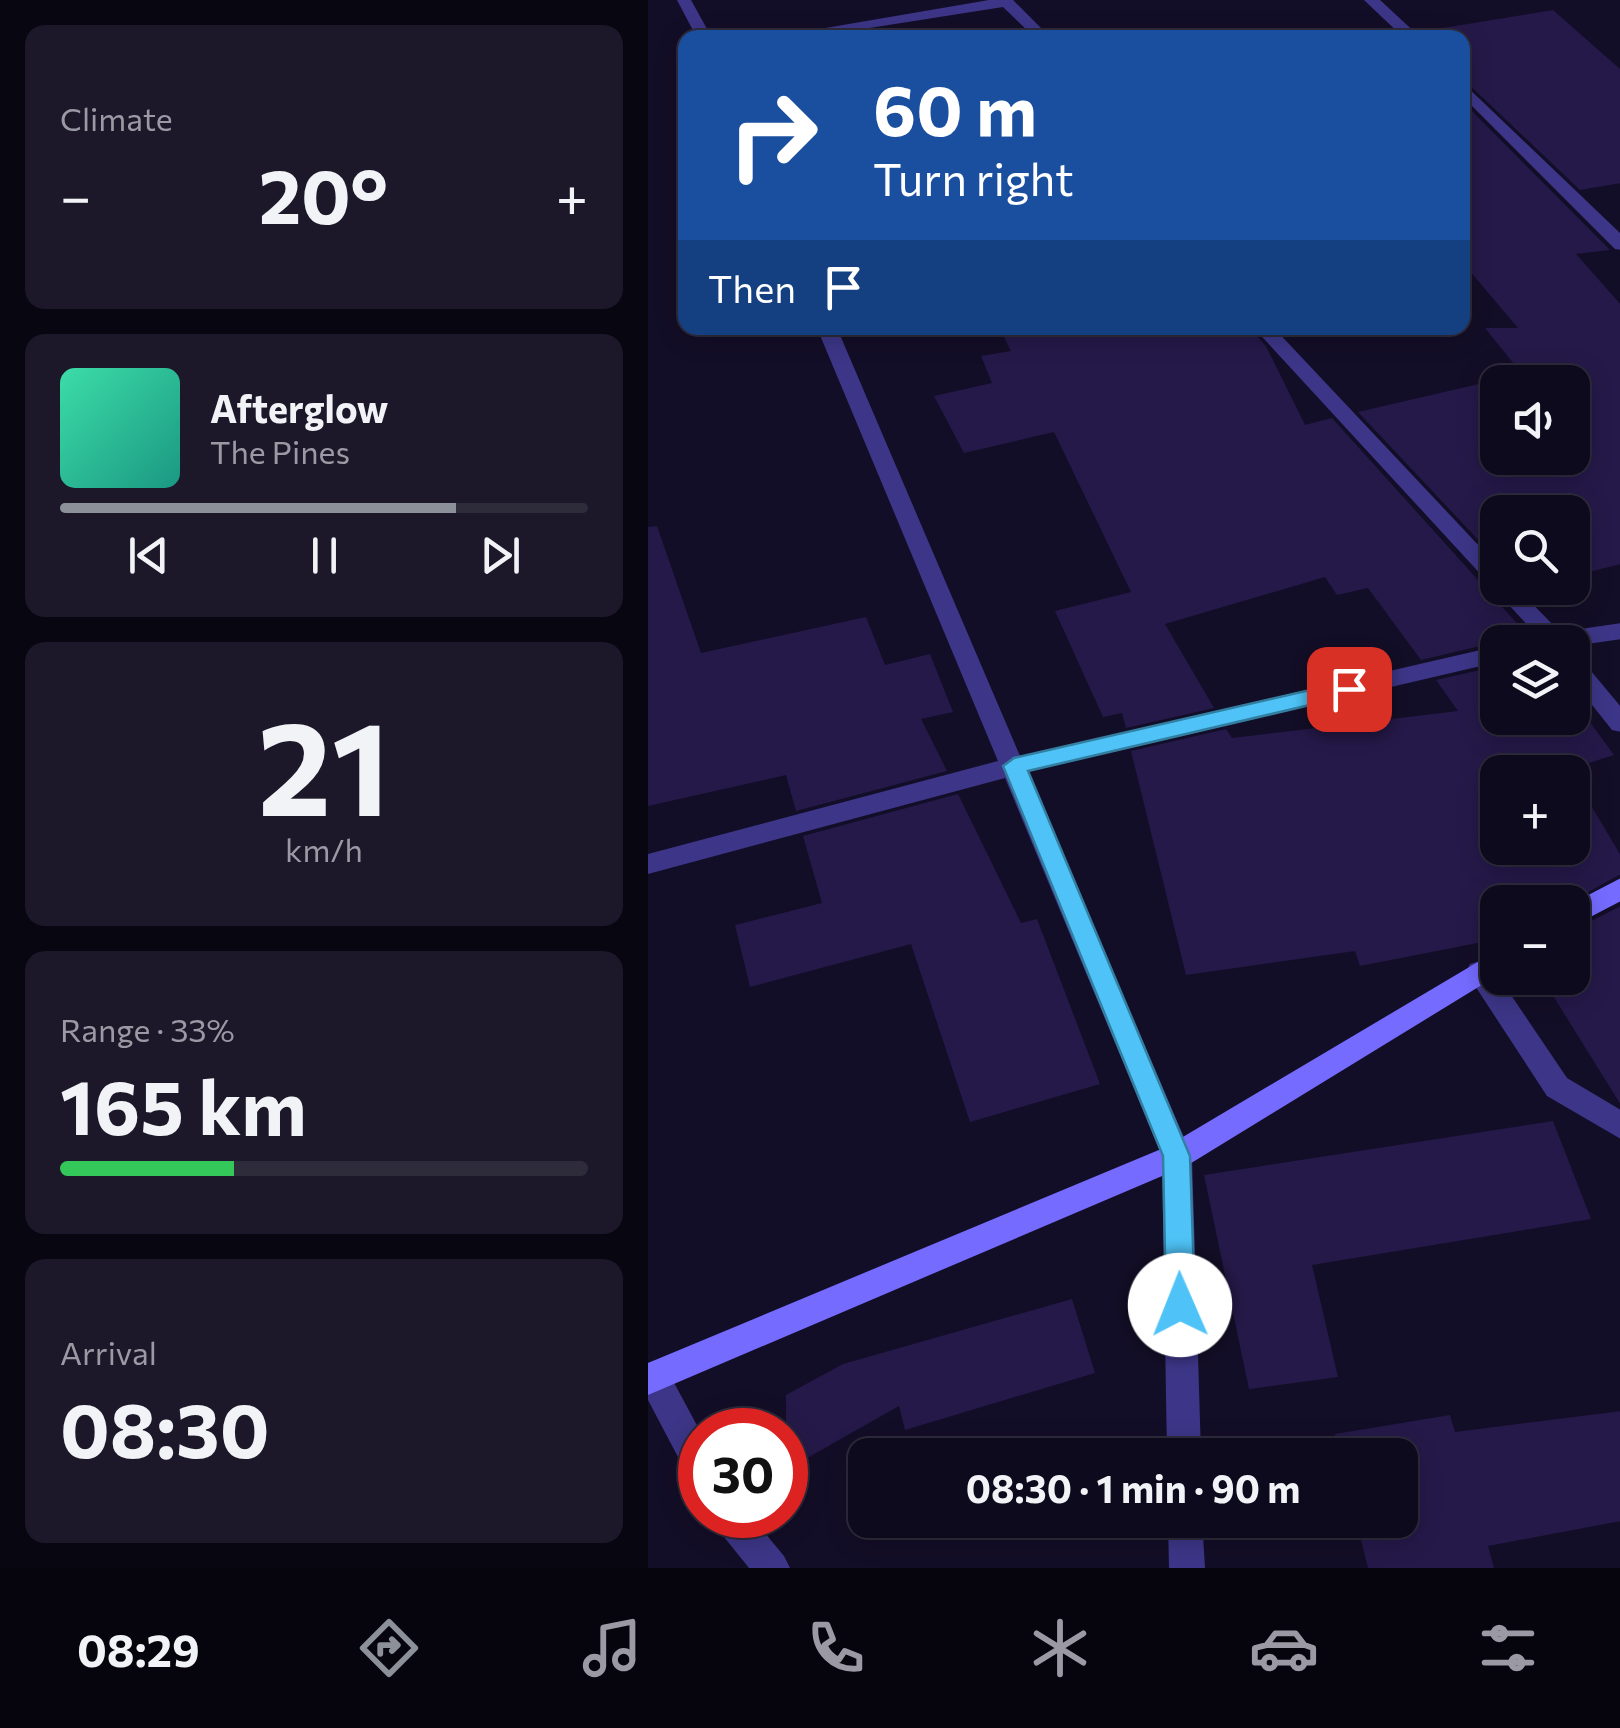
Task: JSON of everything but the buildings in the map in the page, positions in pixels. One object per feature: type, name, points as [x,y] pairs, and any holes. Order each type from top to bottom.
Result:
[{"type":"street","points":[[684,0],[701,30]]},
{"type":"street","points":[[1370,0],[1405,30]]},
{"type":"street","points":[[824,30],[1004,1],[1035,30]]},
{"type":"street","points":[[1470,95],[1620,245]]},
{"type":"street","points":[[830,335],[1176,1156],[1184,1438]]},
{"type":"street","points":[[1270,335],[1480,561]]},
{"type":"street","points":[[1520,605],[1538,625]]},
{"type":"street","points":[[1590,636],[1620,631]]},
{"type":"street","points":[[648,864],[1014,766],[1480,658]]},
{"type":"street","points":[[1590,686],[1620,724]]},
{"type":"street","points":[[1590,906],[1620,888]]},
{"type":"street","points":[[678,1425],[651,1378],[1176,1156],[1480,971]]},
{"type":"street","points":[[1505,995],[1557,1087],[1620,1126]]},
{"type":"street","points":[[747,1538],[772,1568]]},
{"type":"street","points":[[1186,1538],[1187,1568]]},
{"type":"route","points":[[1180,1305],[1176,1156],[1014,766],[1349,689]]}]
